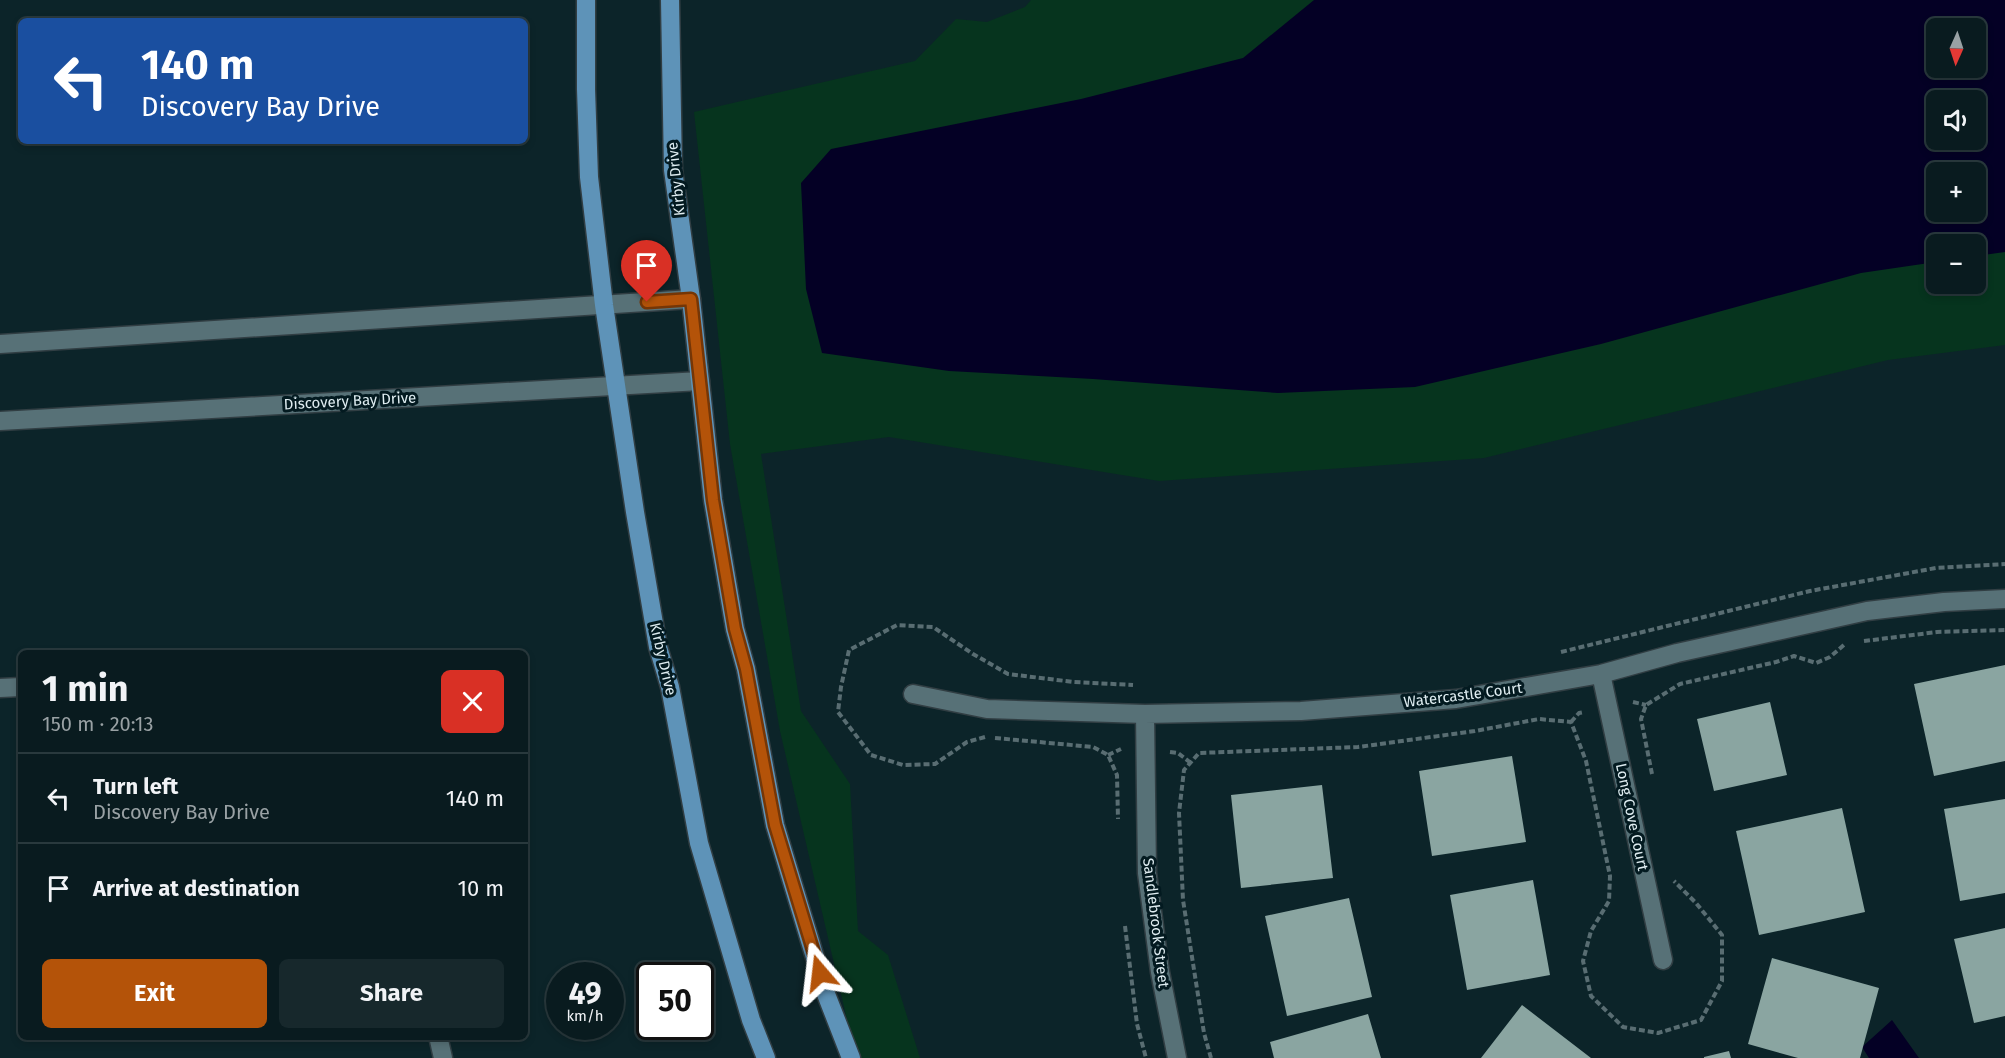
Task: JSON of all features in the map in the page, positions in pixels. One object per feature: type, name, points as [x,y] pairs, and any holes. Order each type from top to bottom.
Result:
[{"type":"main road","name":"Kirby Drive","points":[[586,0],[589,177],[604,304],[635,512],[658,647],[670,687],[699,843],[752,1020],[766,1058]]},
{"type":"main road","name":"Kirby Drive","points":[[670,0],[673,170],[691,299],[715,512],[735,629],[746,669],[775,825],[826,994],[851,1058]]},
{"type":"street","points":[[0,344],[691,299]]},
{"type":"street","name":"Discovery Bay Drive","points":[[0,421],[700,381]]},
{"type":"street","name":"Watercastle Court","points":[[913,694],[987,709],[1145,714],[1301,711],[1456,699],[1601,674],[1677,653],[1867,611],[1944,602],[2005,599]]},
{"type":"street","name":"Long Cove Court","points":[[1601,674],[1663,960]]},
{"type":"street","points":[[0,688],[18,687]]},
{"type":"street","name":"Sandlebrook Street","points":[[1145,714],[1147,873],[1160,972],[1177,1058]]},
{"type":"street","points":[[439,1040],[443,1058]]},
{"type":"path","points":[[1857,642],[1937,632],[2005,630]]},
{"type":"path","points":[[1654,781],[1641,719],[1646,705],[1680,684],[1794,656],[1816,663],[1830,657],[1846,643]]},
{"type":"path","points":[[1211,1058],[1204,1033],[1182,900],[1179,813],[1184,770],[1199,753],[1358,747],[1474,731],[1539,719],[1571,722],[1586,761],[1610,876],[1609,902],[1591,931],[1583,961],[1591,996],[1623,1027],[1658,1033],[1701,1020],[1722,981],[1722,935],[1696,903],[1672,879]]},
{"type":"green space","points":[[1031,0],[2005,0],[2005,345],[1888,360],[1484,458],[1159,481],[889,437],[761,454],[801,711],[850,784],[858,931],[888,955],[920,1058],[862,1058],[848,1024],[780,731],[730,444],[694,112],[915,61],[956,19],[987,22],[1025,7]]},
{"type":"water","points":[[1314,0],[2005,0],[2005,252],[1986,255],[1986,234],[1926,234],[1926,263],[1861,273],[1601,344],[1415,387],[1278,393],[949,371],[822,353],[806,289],[801,183],[831,149],[1081,99],[1243,58]]},
{"type":"water","points":[[1892,1020],[1919,1058],[1869,1058],[1862,1047]]},
{"type":"building","points":[[2005,665],[2005,761],[1934,776],[1914,684]]},
{"type":"building","points":[[1770,702],[1787,775],[1714,791],[1697,719]]},
{"type":"building","points":[[1512,756],[1526,842],[1432,856],[1419,771]]},
{"type":"building","points":[[1322,785],[1333,878],[1241,888],[1231,795]]},
{"type":"building","points":[[2005,799],[2005,893],[1960,901],[1944,809]]},
{"type":"building","points":[[1842,808],[1865,912],[1759,935],[1736,831]]},
{"type":"building","points":[[1533,880],[1550,975],[1467,990],[1450,895]]},
{"type":"building","points":[[1349,898],[1372,997],[1287,1016],[1265,916]]},
{"type":"building","points":[[2005,928],[2005,1016],[1974,1023],[1954,939]]},
{"type":"building","points":[[1772,958],[1879,988],[1860,1058],[1798,1058],[1748,1044]]},
{"type":"building","points":[[1522,1005],[1591,1058],[1481,1058]]},
{"type":"building","points":[[1368,1014],[1381,1058],[1274,1058],[1270,1042]]},
{"type":"building","points":[[1729,1051],[1731,1058],[1704,1058],[1704,1057]]},
{"type":"route","points":[[647,302],[691,299],[713,500],[735,629],[746,669],[775,825],[820,973]]}]
